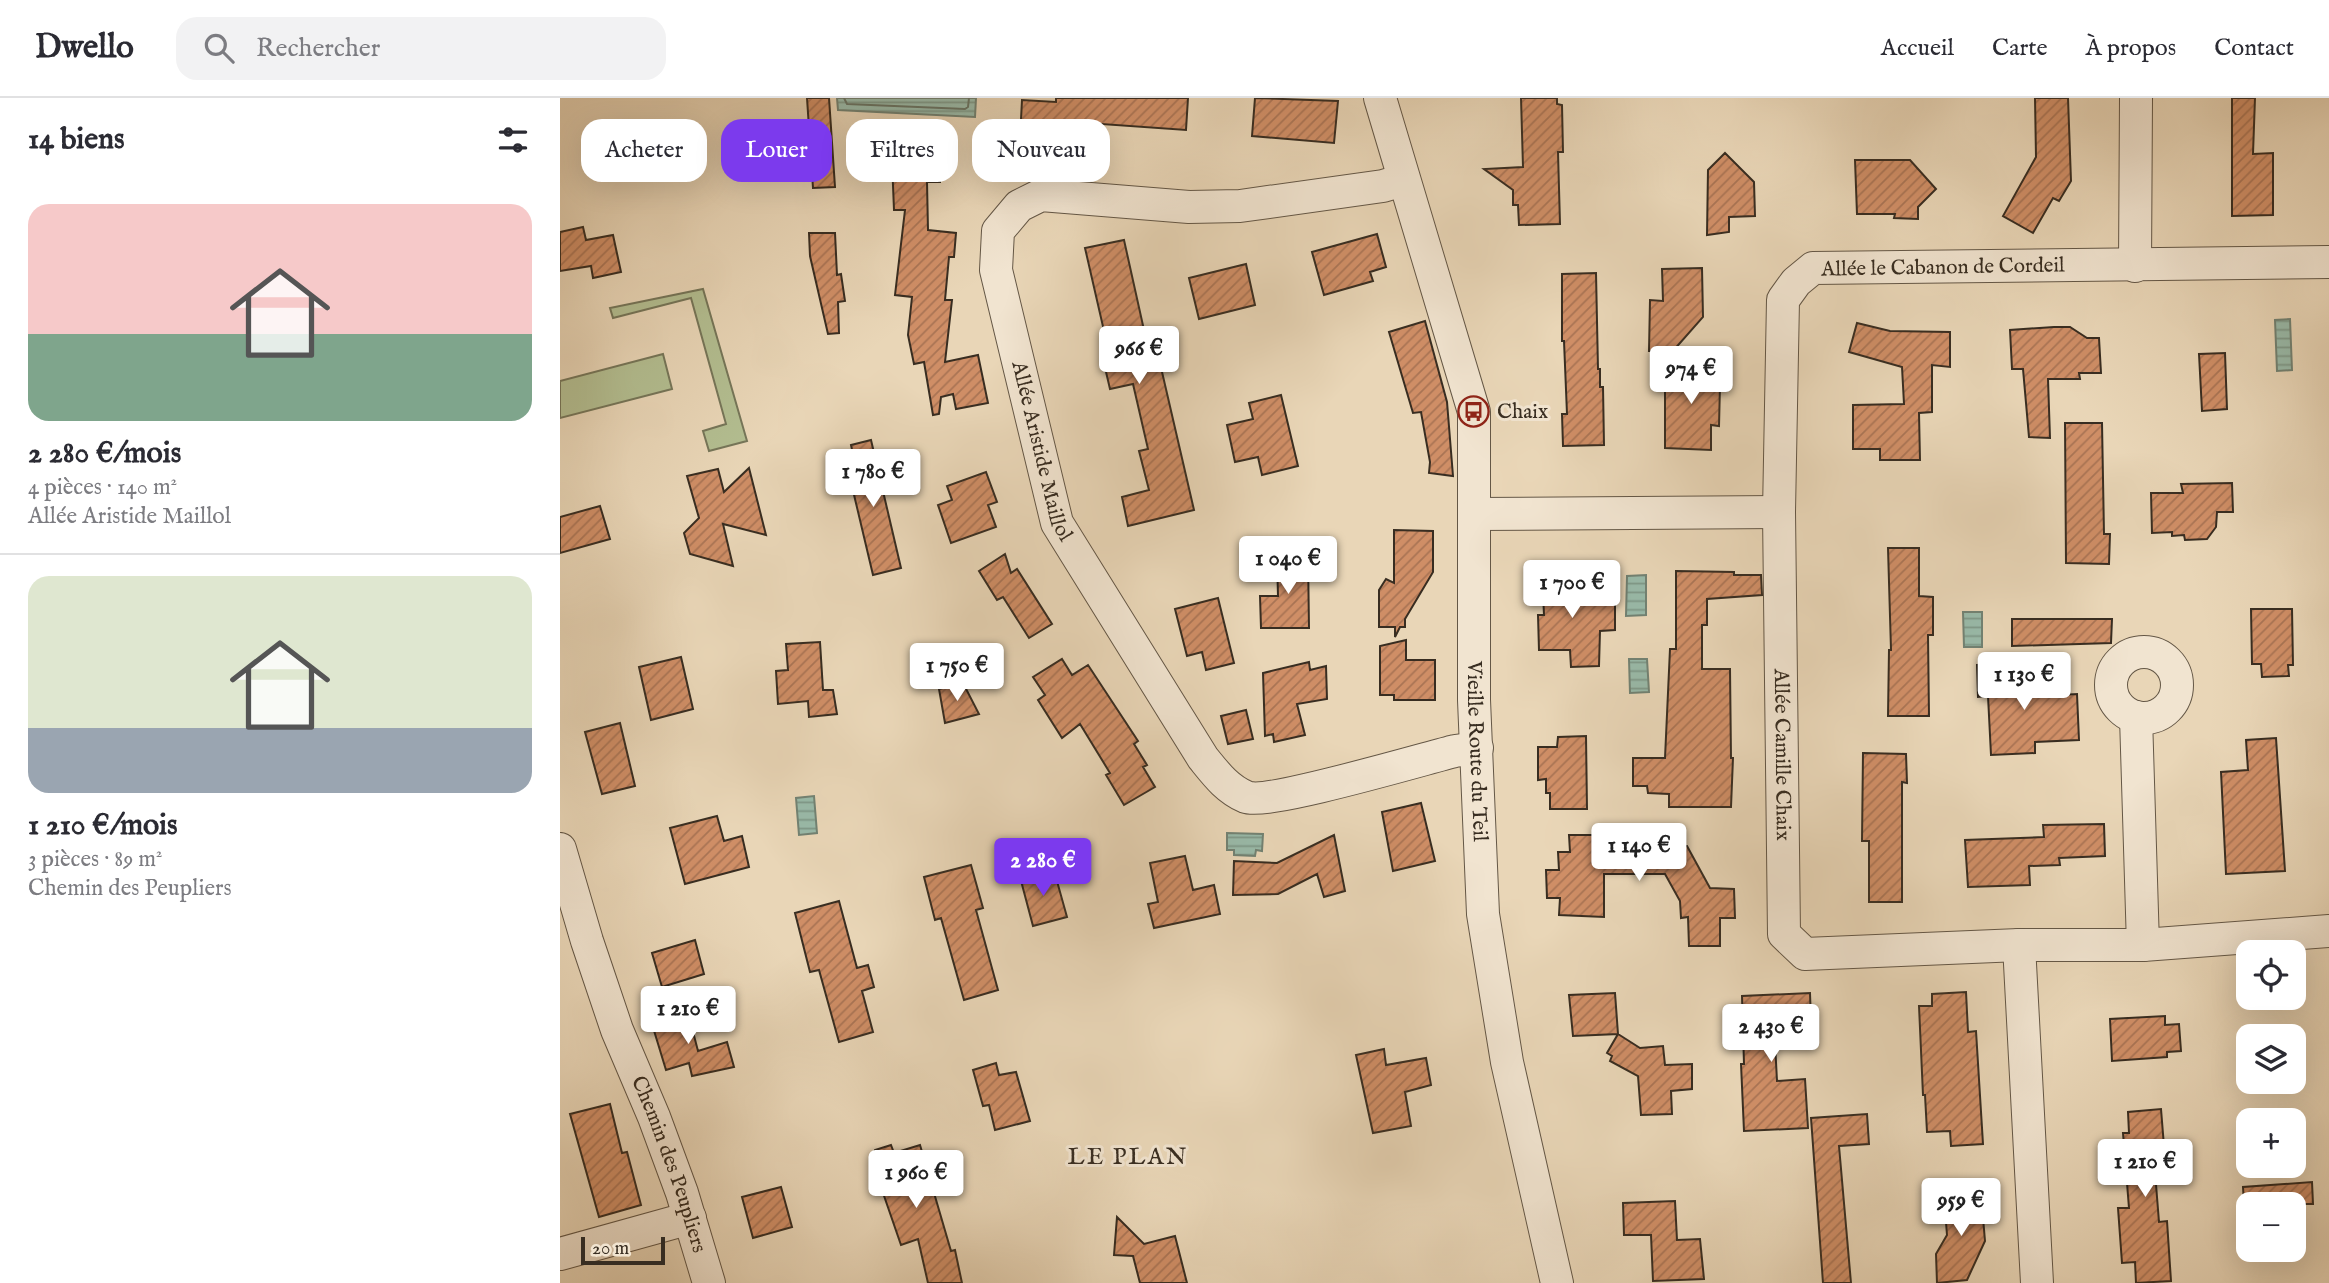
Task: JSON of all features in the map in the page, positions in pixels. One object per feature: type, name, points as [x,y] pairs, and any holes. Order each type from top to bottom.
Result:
[{"type":"street","name":"Vieille Route du Teil","points":[[1380,98],[1474,412],[1474,700],[1483,914],[1507,1062],[1558,1283]]},
{"type":"street","points":[[2134,266],[2136,98]]},
{"type":"street","name":"Allée Aristide Maillol","points":[[1403,180],[1383,186],[1240,206],[1189,207],[1041,195],[1019,206],[998,231],[996,270],[1057,523],[1203,758],[1226,786],[1249,798],[1290,793],[1455,751],[1477,748]]},
{"type":"street","name":"Allée le Cabanon de Cordeil","points":[[1779,512],[1783,300],[1796,282],[1813,268],[2329,262]]},
{"type":"street","points":[[1476,514],[1779,512]]},
{"type":"street","name":"Allée Camille Chaix","points":[[1779,512],[1784,934],[1805,954],[2019,945],[2143,945],[2329,931]]},
{"type":"street","points":[[2136,717],[2143,945]]},
{"type":"street","name":"Chemin des Peupliers","points":[[560,849],[617,1030],[654,1117],[709,1283]]},
{"type":"street","points":[[2019,945],[2037,1283]]},
{"type":"street","points":[[560,1254],[690,1219]]},
{"type":"shaded area","points":[[703,289],[747,441],[709,451],[703,431],[726,424],[691,298],[613,318],[610,308]]},
{"type":"shaded area","points":[[663,354],[672,389],[560,418],[560,381]]},
{"type":"water","points":[[837,98],[976,98],[975,117],[838,110]]},
{"type":"water","points":[[2290,319],[2292,370],[2277,371],[2275,320]]},
{"type":"water","points":[[1646,575],[1646,615],[1626,616],[1627,576]]},
{"type":"water","points":[[1963,612],[1982,612],[1982,647],[1964,647]]},
{"type":"water","points":[[1629,659],[1647,659],[1649,692],[1630,693]]},
{"type":"water","points":[[814,796],[817,833],[799,835],[796,798]]},
{"type":"water","points":[[1227,833],[1263,834],[1262,851],[1256,850],[1255,856],[1234,855],[1234,850],[1227,850]]},
{"type":"building","points":[[807,98],[829,98],[830,119],[808,119]]},
{"type":"building","points":[[1056,98],[1188,98],[1186,130],[1110,125],[1110,119],[1021,119],[1022,100],[1056,102]]},
{"type":"building","points":[[1255,98],[1338,101],[1334,143],[1252,136]]},
{"type":"building","points":[[1521,98],[1557,98],[1557,104],[1562,105],[1563,152],[1558,152],[1560,224],[1519,225],[1518,205],[1513,205],[1513,190],[1484,169],[1523,167]]},
{"type":"building","points":[[2035,98],[2068,98],[2071,181],[2059,201],[2053,198],[2033,233],[2003,216],[2036,157]]},
{"type":"building","points":[[2232,98],[2255,98],[2253,154],[2273,153],[2273,215],[2232,216]]},
{"type":"building","points":[[832,142],[835,187],[813,188],[813,182],[832,182]]},
{"type":"building","points":[[1725,153],[1754,182],[1755,216],[1729,217],[1729,232],[1707,235],[1708,170]]},
{"type":"building","points":[[1855,160],[1910,160],[1936,189],[1918,207],[1918,219],[1894,218],[1895,214],[1857,214]]},
{"type":"building","points":[[893,182],[927,182],[928,230],[956,233],[954,257],[949,257],[945,300],[952,300],[945,362],[978,355],[988,403],[956,409],[953,394],[941,397],[939,414],[933,415],[924,362],[914,364],[908,335],[912,297],[895,295],[905,210],[894,210]]},
{"type":"building","points":[[583,227],[586,240],[613,235],[621,272],[593,278],[591,266],[560,271],[560,232]]},
{"type":"building","points":[[809,233],[835,233],[837,275],[841,274],[845,301],[838,302],[839,333],[828,334],[810,256]]},
{"type":"building","points":[[1377,234],[1386,267],[1370,272],[1373,281],[1324,295],[1312,252]]},
{"type":"building","points":[[1124,240],[1148,348],[1156,346],[1194,510],[1128,526],[1122,497],[1149,490],[1139,451],[1148,449],[1133,384],[1110,389],[1103,359],[1110,357],[1085,248]]},
{"type":"building","points":[[1246,264],[1255,305],[1199,319],[1189,278]]},
{"type":"building","points":[[1702,268],[1703,317],[1673,351],[1649,351],[1650,300],[1663,301],[1662,269]]},
{"type":"building","points":[[1596,273],[1598,369],[1600,387],[1603,387],[1604,445],[1563,446],[1562,414],[1567,414],[1562,341],[1562,274]]},
{"type":"building","points":[[1425,321],[1447,402],[1453,476],[1429,473],[1430,462],[1421,412],[1413,413],[1389,332]]},
{"type":"building","points":[[1857,323],[1890,331],[1950,332],[1950,367],[1932,365],[1932,412],[1919,413],[1920,460],[1880,460],[1880,449],[1853,449],[1853,405],[1904,404],[1902,367],[1849,352]]},
{"type":"building","points":[[2070,327],[2087,338],[2099,338],[2101,373],[2079,373],[2080,379],[2048,379],[2050,438],[2029,437],[2023,369],[2012,369],[2010,330]]},
{"type":"building","points":[[2225,353],[2227,409],[2202,411],[2199,354]]},
{"type":"building","points":[[1714,364],[1714,384],[1720,385],[1719,426],[1711,425],[1711,450],[1665,448],[1665,365]]},
{"type":"building","points":[[1281,395],[1298,466],[1262,475],[1258,457],[1235,462],[1227,425],[1253,419],[1249,403]]},
{"type":"building","points":[[2065,423],[2102,423],[2104,534],[2110,534],[2109,564],[2066,563]]},
{"type":"building","points":[[871,440],[901,568],[873,575],[846,461],[854,459],[851,445]]},
{"type":"building","points":[[749,468],[766,535],[723,524],[733,566],[690,554],[684,533],[699,518],[687,476],[718,469],[724,492]]},
{"type":"building","points":[[986,472],[997,502],[988,505],[996,527],[951,543],[938,505],[952,500],[947,486]]},
{"type":"building","points":[[2232,483],[2233,512],[2217,512],[2216,527],[2207,539],[2185,540],[2184,535],[2172,536],[2172,532],[2152,533],[2151,493],[2183,493],[2181,484]]},
{"type":"building","points":[[600,506],[610,539],[560,553],[560,517]]},
{"type":"building","points":[[1394,530],[1433,531],[1433,572],[1405,619],[1405,627],[1400,627],[1395,637],[1395,627],[1379,627],[1379,590],[1386,579],[1394,583]]},
{"type":"building","points":[[1888,548],[1919,548],[1919,596],[1933,597],[1933,635],[1928,635],[1929,716],[1888,716],[1891,650]]},
{"type":"building","points":[[1005,554],[1011,573],[1017,569],[1052,624],[1029,638],[1003,597],[997,600],[979,571]]},
{"type":"building","points":[[1277,556],[1308,556],[1309,628],[1261,628],[1260,596],[1278,596]]},
{"type":"building","points":[[1575,568],[1576,605],[1615,605],[1615,630],[1600,631],[1599,666],[1571,667],[1570,650],[1539,650],[1538,615],[1544,615],[1542,570]]},
{"type":"building","points":[[1676,571],[1761,575],[1762,595],[1707,599],[1707,625],[1702,625],[1702,669],[1730,669],[1733,758],[1731,807],[1669,807],[1669,794],[1648,793],[1647,786],[1633,786],[1633,758],[1665,758],[1670,649],[1676,649]]},
{"type":"building","points":[[1218,598],[1234,663],[1206,670],[1202,652],[1187,656],[1175,609]]},
{"type":"building","points":[[2251,609],[2292,609],[2293,665],[2288,665],[2289,676],[2262,677],[2261,664],[2252,664]]},
{"type":"building","points":[[2012,619],[2112,619],[2111,643],[2012,646]]},
{"type":"building","points":[[1406,640],[1406,660],[1435,660],[1435,700],[1394,700],[1394,695],[1380,695],[1380,646]]},
{"type":"building","points":[[820,642],[823,690],[833,690],[837,714],[809,717],[808,701],[778,704],[776,671],[788,670],[786,644]]},
{"type":"building","points":[[681,657],[693,709],[651,720],[639,667]]},
{"type":"building","points":[[1062,659],[1072,675],[1088,665],[1138,741],[1134,744],[1147,765],[1143,767],[1155,787],[1124,805],[1106,775],[1110,773],[1080,724],[1062,738],[1038,700],[1045,695],[1033,677]]},
{"type":"building","points":[[1309,662],[1310,670],[1326,666],[1327,699],[1297,704],[1305,735],[1274,742],[1273,734],[1265,736],[1263,673]]},
{"type":"building","points":[[2020,663],[2022,697],[2077,694],[2079,740],[2035,742],[2035,753],[1991,755],[1988,696],[1978,697],[1977,665]]},
{"type":"building","points":[[963,683],[979,714],[945,723],[939,689]]},
{"type":"building","points":[[1246,710],[1253,739],[1228,744],[1221,716]]},
{"type":"building","points":[[620,723],[635,786],[602,794],[585,732]]},
{"type":"building","points":[[1586,736],[1587,809],[1550,809],[1550,793],[1546,793],[1546,779],[1538,780],[1538,747],[1557,747],[1558,737]]},
{"type":"building","points":[[2276,738],[2285,871],[2226,874],[2221,772],[2248,770],[2246,740]]},
{"type":"building","points":[[1863,753],[1906,754],[1907,783],[1902,782],[1902,902],[1869,902],[1869,841],[1862,841]]},
{"type":"building","points":[[1421,803],[1435,861],[1393,871],[1382,812]]},
{"type":"building","points":[[717,816],[724,841],[742,836],[749,867],[685,884],[670,828]]},
{"type":"building","points":[[2104,824],[2105,856],[2059,858],[2060,865],[2029,866],[2030,885],[1968,887],[1965,840],[2044,837],[2043,825]]},
{"type":"building","points":[[1334,835],[1345,891],[1324,897],[1317,874],[1278,894],[1233,895],[1234,861],[1277,863]]},
{"type":"building","points":[[1569,835],[1603,835],[1603,846],[1687,846],[1710,888],[1734,889],[1735,918],[1720,918],[1720,946],[1689,946],[1688,917],[1681,918],[1680,901],[1665,874],[1604,874],[1604,917],[1559,915],[1560,898],[1547,898],[1546,870],[1559,870],[1558,852],[1570,852]]},
{"type":"building","points":[[1185,856],[1193,890],[1214,885],[1220,914],[1154,928],[1148,904],[1158,902],[1150,863]]},
{"type":"building","points":[[971,865],[983,908],[976,910],[998,990],[964,1000],[941,918],[935,920],[924,877]]},
{"type":"building","points":[[1045,871],[1047,877],[1055,874],[1067,917],[1033,926],[1020,877]]},
{"type":"building","points":[[839,901],[857,968],[868,965],[874,987],[862,991],[873,1032],[839,1042],[819,970],[810,972],[795,913]]},
{"type":"building","points":[[695,940],[704,974],[662,987],[652,953]]},
{"type":"building","points":[[1966,992],[1968,1032],[1976,1031],[1983,1144],[1951,1146],[1950,1131],[1927,1132],[1919,1006],[1932,1006],[1932,994]]},
{"type":"building","points":[[1615,993],[1618,1034],[1573,1036],[1569,995]]},
{"type":"building","points":[[1810,993],[1811,1022],[1774,1024],[1777,1081],[1805,1079],[1808,1128],[1744,1131],[1742,996]]},
{"type":"building","points":[[686,1005],[698,1051],[727,1042],[734,1067],[692,1076],[689,1063],[666,1070],[652,1024],[668,1020],[666,1011]]},
{"type":"building","points":[[2165,1016],[2165,1025],[2179,1024],[2181,1051],[2167,1052],[2167,1057],[2112,1061],[2110,1019]]},
{"type":"building","points":[[1618,1034],[1640,1048],[1663,1046],[1665,1065],[1692,1064],[1692,1089],[1671,1091],[1672,1114],[1641,1115],[1638,1076],[1610,1061],[1612,1056],[1607,1053]]},
{"type":"building","points":[[1384,1049],[1386,1065],[1426,1058],[1431,1085],[1405,1092],[1411,1126],[1373,1133],[1356,1055]]},
{"type":"building","points":[[996,1063],[999,1075],[1016,1072],[1030,1121],[995,1130],[989,1105],[983,1106],[973,1070]]},
{"type":"building","points":[[610,1104],[622,1153],[627,1152],[641,1205],[599,1217],[570,1114]]},
{"type":"building","points":[[2161,1109],[2166,1171],[2155,1172],[2159,1222],[2167,1221],[2171,1281],[2136,1283],[2135,1262],[2122,1263],[2118,1208],[2129,1208],[2123,1133],[2129,1133],[2128,1112]]},
{"type":"building","points":[[1867,1114],[1869,1144],[1839,1146],[1851,1283],[1823,1283],[1811,1118]]},
{"type":"building","points":[[891,1145],[894,1153],[920,1145],[951,1251],[955,1250],[962,1283],[928,1283],[918,1239],[901,1245],[872,1161],[875,1150]]},
{"type":"building","points":[[2312,1182],[2313,1204],[2306,1204],[2306,1192],[2243,1192],[2243,1187]]},
{"type":"building","points":[[781,1187],[792,1227],[753,1238],[742,1197]]},
{"type":"building","points":[[1981,1194],[1985,1241],[1967,1280],[1937,1283],[1936,1254],[1947,1235],[1944,1197]]},
{"type":"building","points":[[1675,1201],[1677,1240],[1700,1239],[1704,1279],[1653,1281],[1651,1235],[1624,1235],[1623,1203]]},
{"type":"building","points":[[1117,1217],[1144,1244],[1175,1236],[1187,1283],[1140,1283],[1133,1256],[1114,1255]]},
{"type":"place","name":"Chaix","points":[[1474,412]]},
{"type":"district","name":"LE PLAN","points":[[1128,1157]]}]
